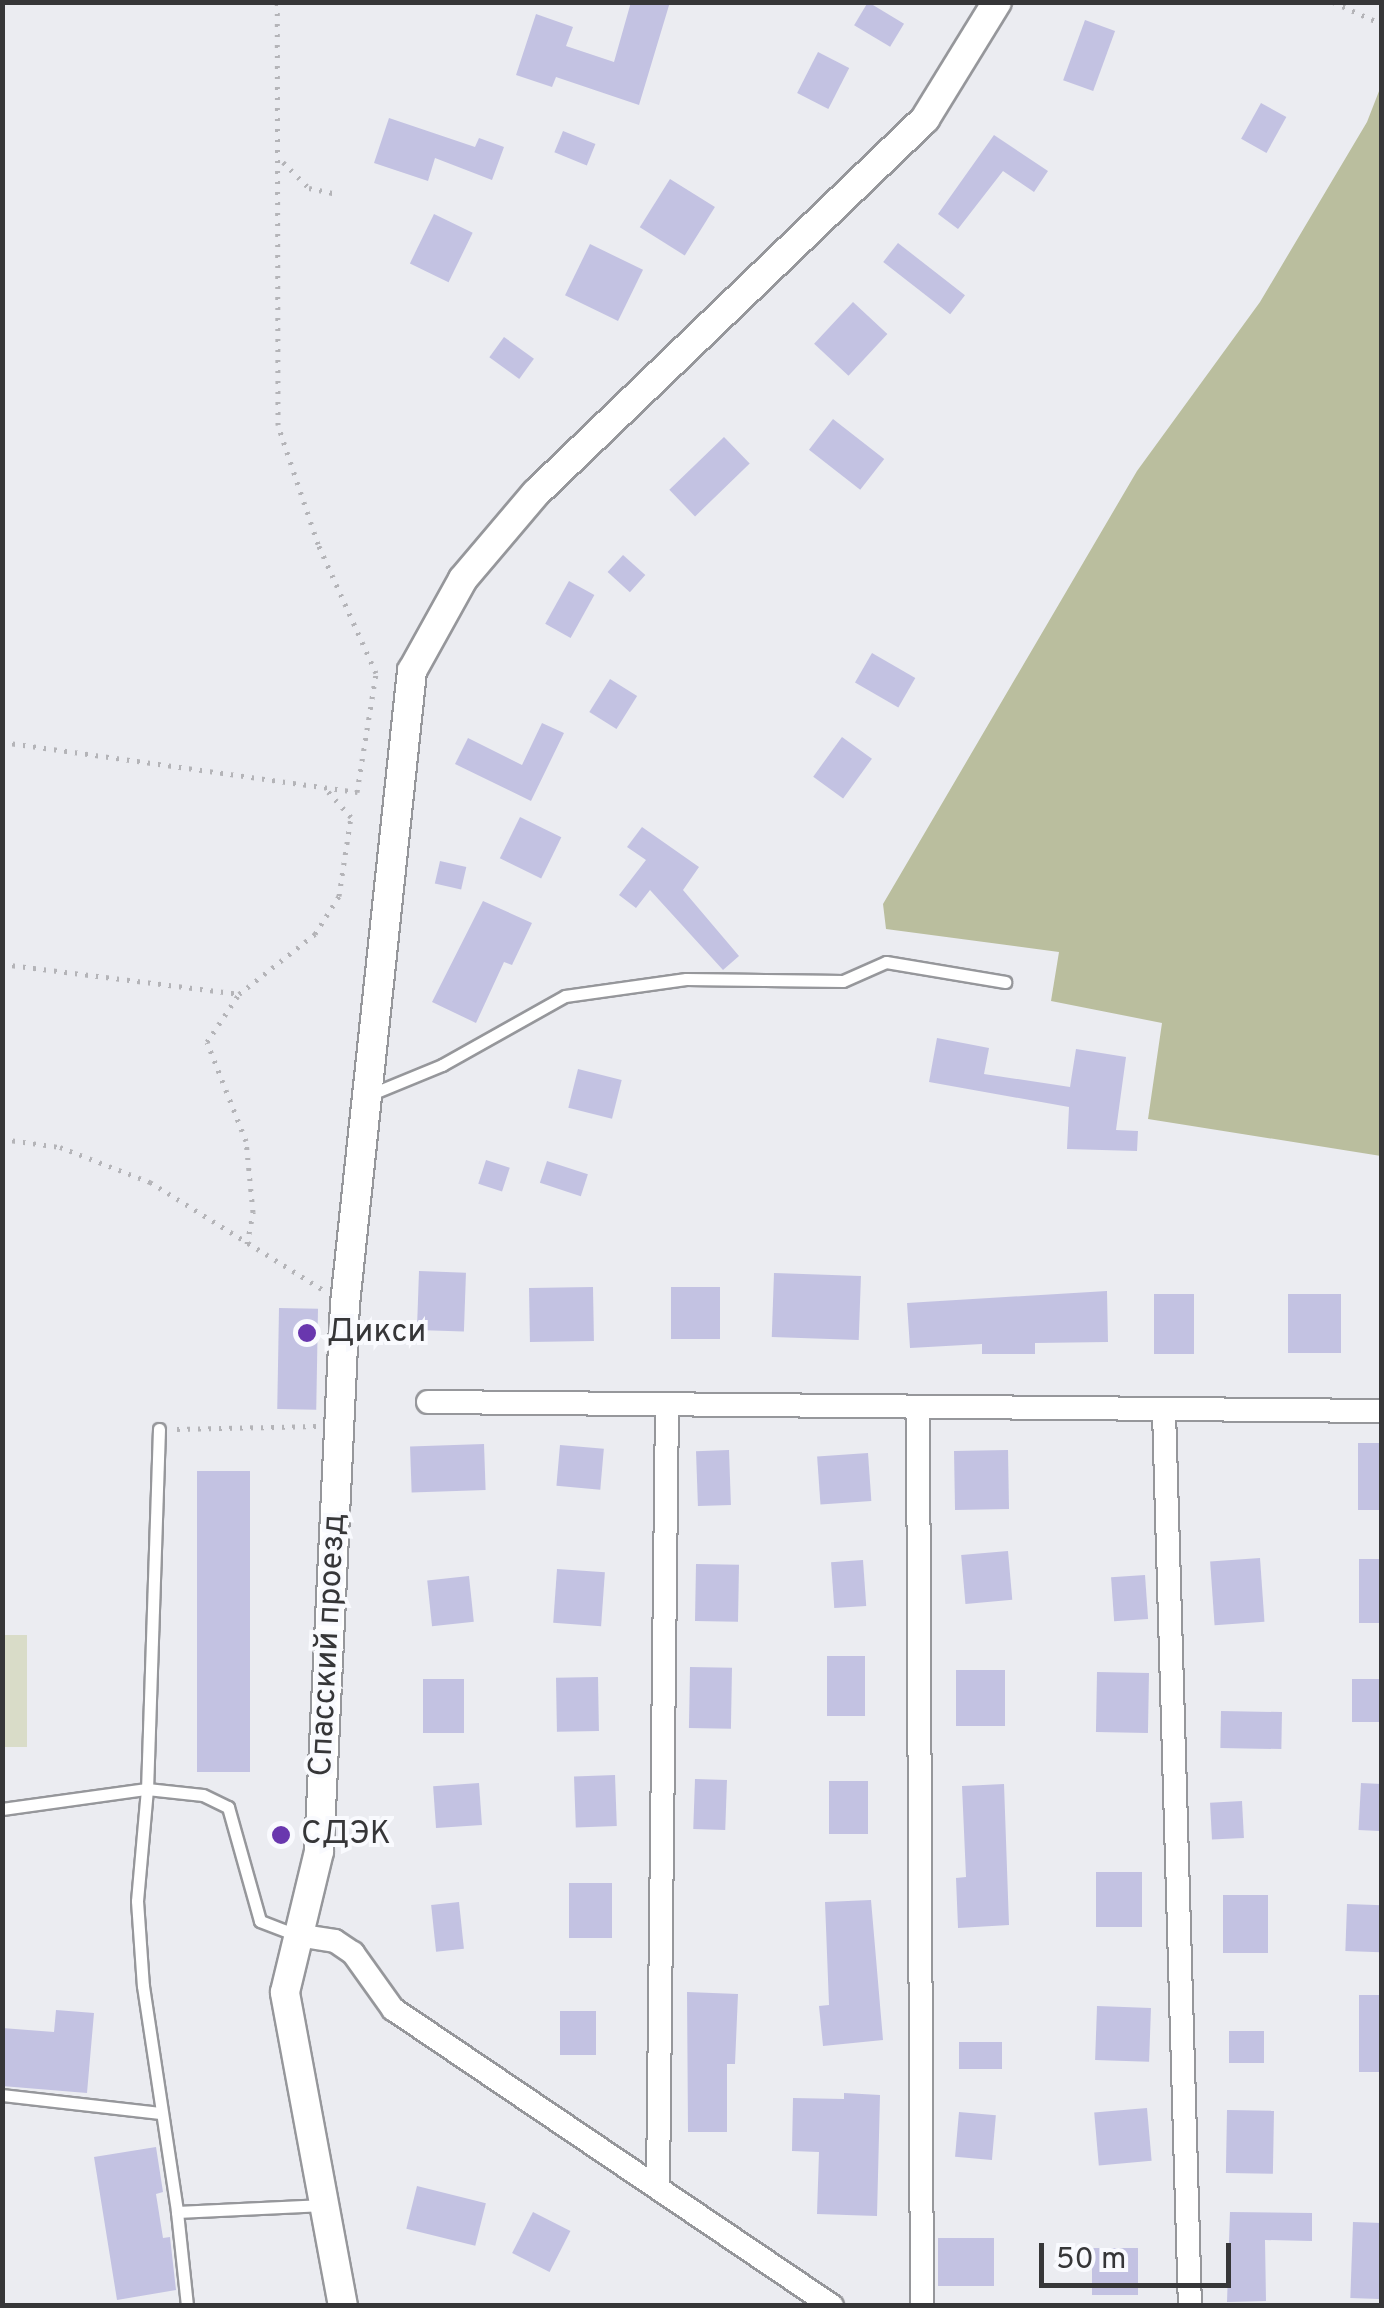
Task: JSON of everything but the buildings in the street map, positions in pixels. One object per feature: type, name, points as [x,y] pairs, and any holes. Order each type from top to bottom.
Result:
[{"type":"street","name":"Спасский проезд","points":[[343,2306],[285,1992],[319,1851],[345,1304],[412,671],[463,579],[536,493],[924,118],[997,2]]},
{"type":"street","points":[[428,1402],[1382,1411]]},
{"type":"street","points":[[658,2185],[667,1405]]},
{"type":"street","points":[[918,1407],[922,2306]]},
{"type":"street","points":[[1164,1411],[1190,2306]]},
{"type":"street","points":[[297,1935],[335,1942],[353,1953],[393,2009],[832,2306]]},
{"type":"lane","points":[[365,1096],[442,1065],[565,996],[686,978],[842,981],[886,962],[1004,982]]},
{"type":"lane","points":[[159,1429],[147,1789],[137,1901],[159,2113],[177,2212],[188,2306]]},
{"type":"lane","points":[[2,1810],[147,1789],[202,1795],[228,1807],[260,1921],[297,1935]]},
{"type":"lane","points":[[2,2095],[159,2113]]},
{"type":"lane","points":[[177,2212],[324,2205]]},
{"type":"path","points":[[2,742],[357,792],[376,673],[318,544],[278,425],[282,161],[277,2]]},
{"type":"path","points":[[1332,2],[1382,24]]},
{"type":"path","points":[[282,161],[309,188],[338,194]]},
{"type":"path","points":[[247,1244],[253,1212],[246,1141],[207,1042],[238,994],[314,934],[340,896],[351,817],[324,788]]},
{"type":"path","points":[[2,964],[238,994]]},
{"type":"path","points":[[2,1140],[60,1147],[150,1182],[345,1304]]},
{"type":"path","points":[[159,1429],[322,1426]]},
{"type":"green space","points":[[1381,86],[1381,1156],[1148,1119],[1162,1023],[1051,1001],[1059,952],[886,929],[883,904],[1137,471],[1260,302],[1367,122]]},
{"type":"green space","points":[[2,1635],[27,1635],[27,1747],[2,1747]]},
{"type":"place","name":"Дикси","points":[[307,1333]]},
{"type":"place","name":"СДЭК","points":[[281,1835]]}]
